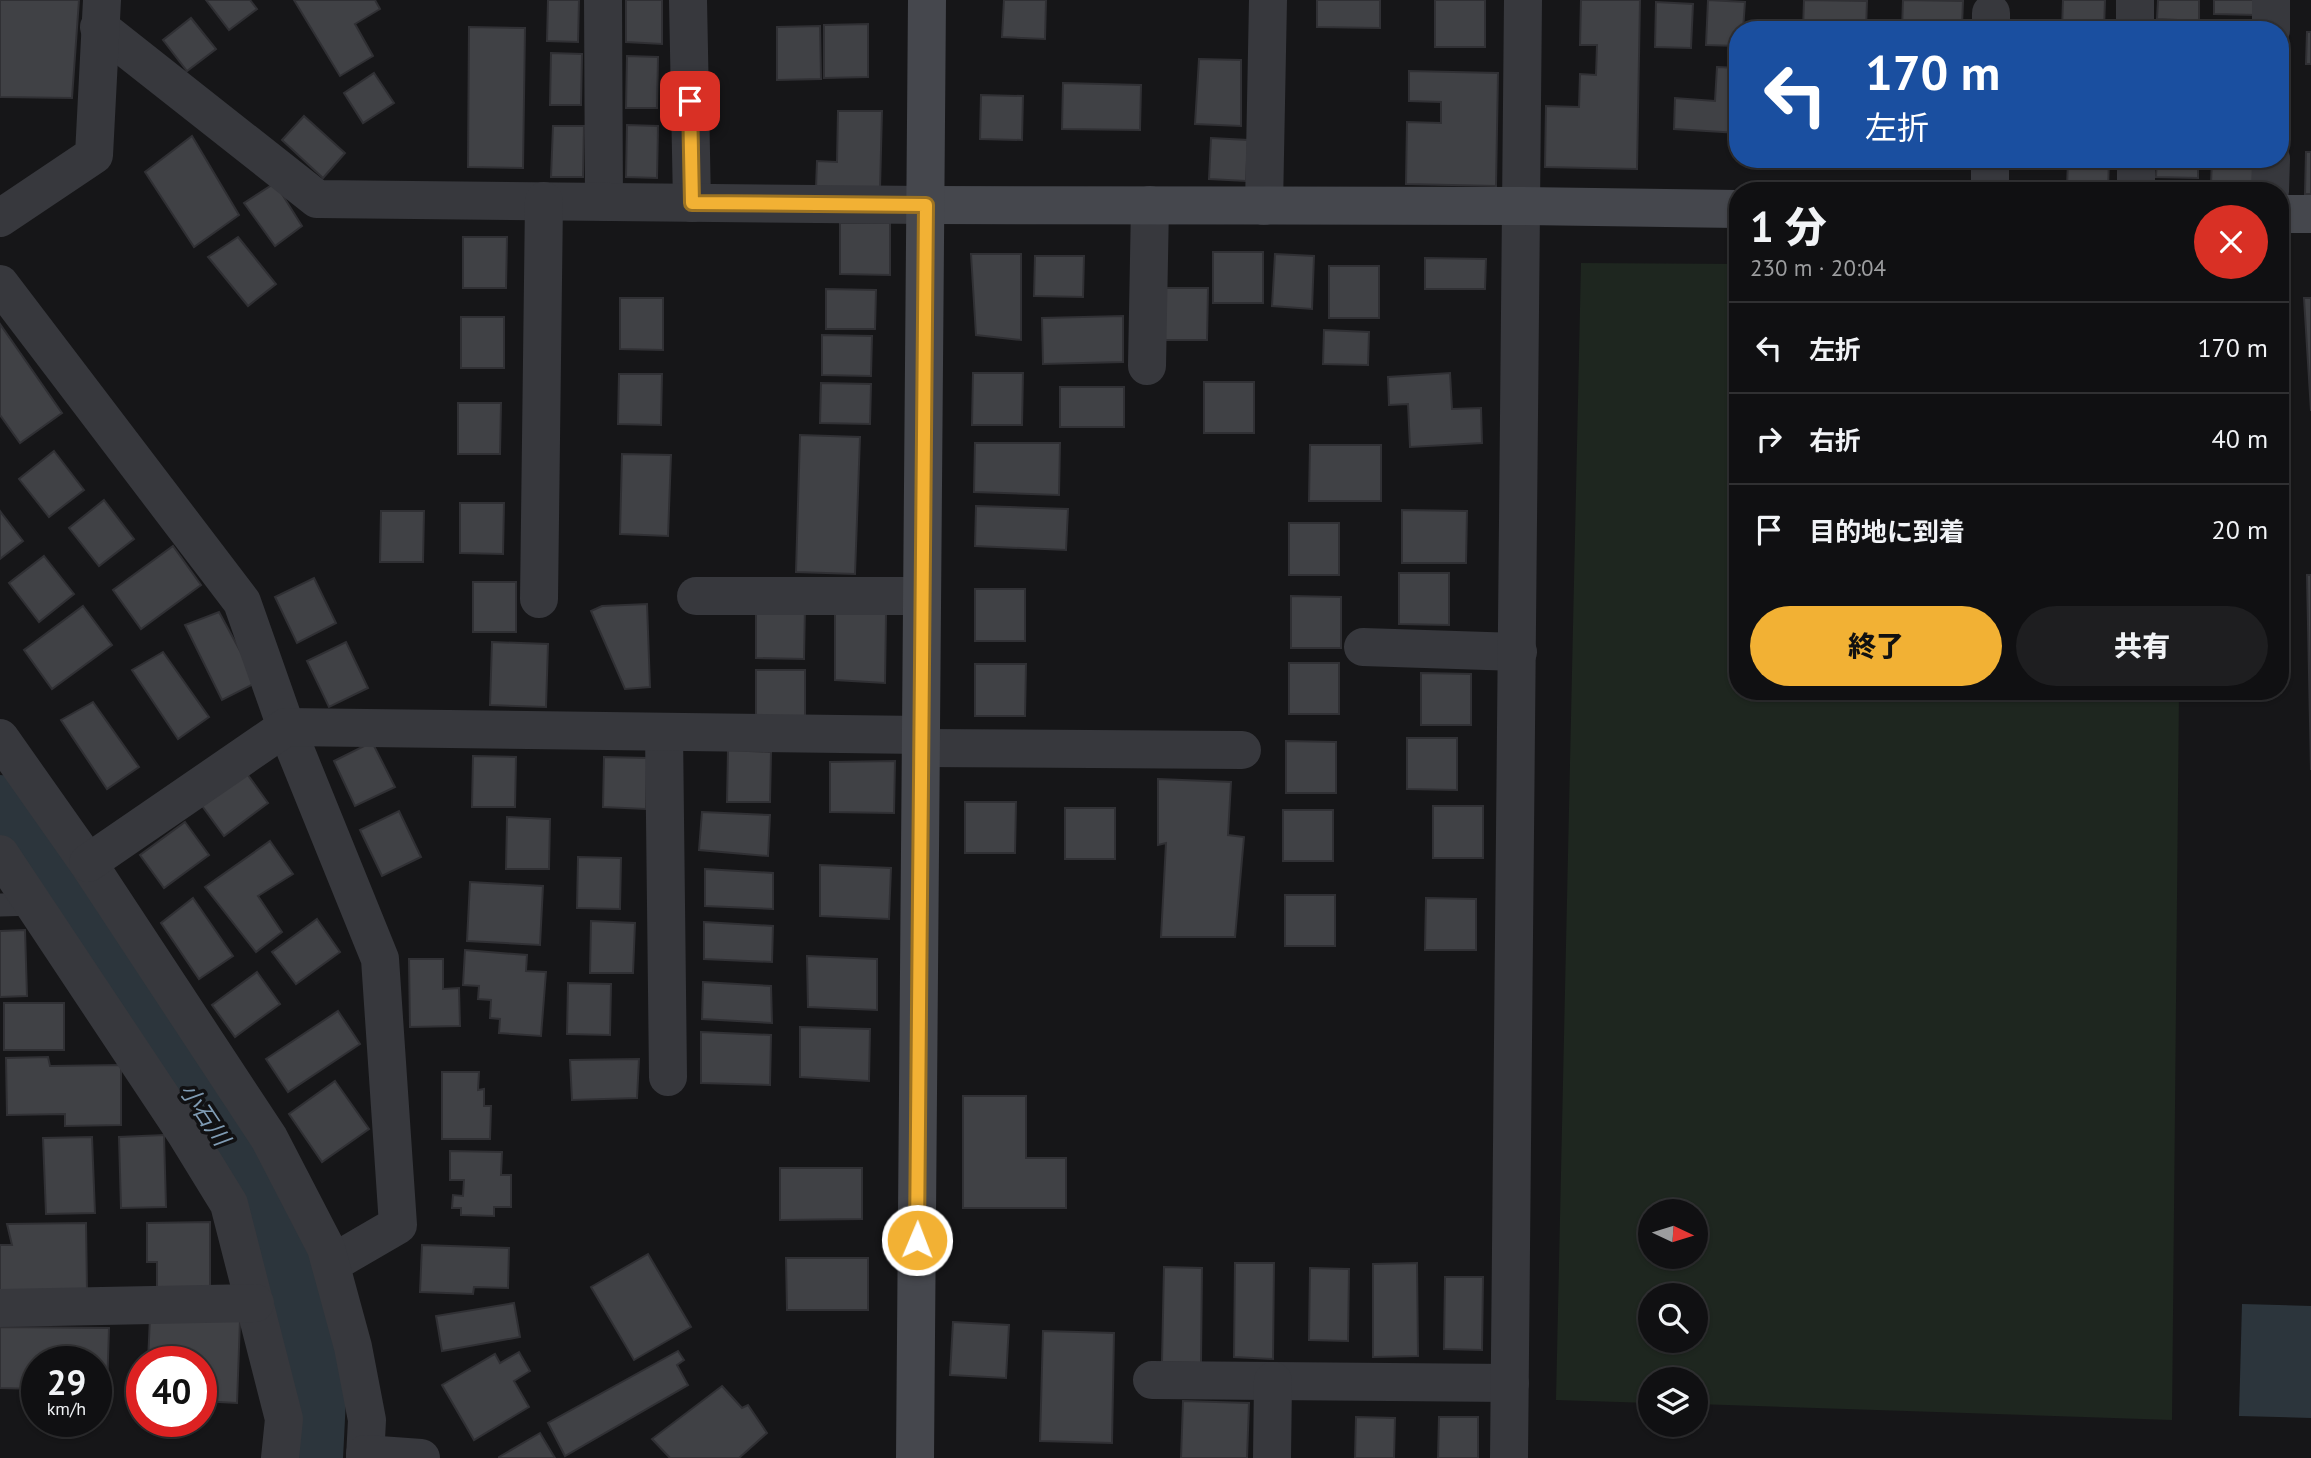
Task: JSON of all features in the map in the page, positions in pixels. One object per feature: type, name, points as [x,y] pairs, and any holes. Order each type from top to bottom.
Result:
[{"type":"street","points":[[603,0],[604,202]]},
{"type":"street","points":[[688,0],[692,203]]},
{"type":"street","points":[[915,1458],[927,0]]},
{"type":"street","points":[[1264,205],[1268,0]]},
{"type":"street","points":[[1509,1458],[1523,0]]},
{"type":"street","points":[[2135,0],[2135,21]]},
{"type":"street","points":[[2271,0],[2271,21]]},
{"type":"street","points":[[100,14],[317,200],[1729,209]]},
{"type":"street","points":[[0,218],[94,155],[100,14]]},
{"type":"street","points":[[539,600],[544,201]]},
{"type":"street","points":[[1147,366],[1150,205]]},
{"type":"street","points":[[2289,215],[2311,214]]},
{"type":"street","points":[[0,284],[243,602],[286,727],[380,959],[398,1225],[331,1264]]},
{"type":"street","points":[[696,596],[922,596]]},
{"type":"street","points":[[1363,647],[1518,652]]},
{"type":"street","points":[[88,863],[286,727],[664,732],[1242,750]]},
{"type":"street","points":[[664,732],[668,1077]]},
{"type":"street","points":[[0,738],[88,863],[269,1138],[326,1248],[353,1347],[367,1420],[365,1456],[421,1458]]},
{"type":"street","points":[[0,854],[18,905],[229,1204],[284,1419],[280,1458]]},
{"type":"street","points":[[0,1308],[255,1303]]},
{"type":"street","points":[[1152,1380],[1510,1384]]},
{"type":"street","points":[[1272,1381],[1272,1458]]},
{"type":"shaded area","points":[[1581,263],[1729,264],[1729,700],[2179,700],[2172,1420],[1708,1404],[1708,1367],[1638,1367],[1638,1403],[1556,1400]]},
{"type":"shaded area","points":[[2242,1304],[2311,1306],[2311,1418],[2239,1416]]},
{"type":"building","points":[[0,0],[79,0],[72,98],[0,97]]},
{"type":"building","points":[[206,0],[250,0],[257,9],[229,30]]},
{"type":"building","points":[[294,0],[375,0],[380,9],[355,24],[373,56],[340,76]]},
{"type":"building","points":[[548,0],[579,0],[578,42],[547,41]]},
{"type":"building","points":[[626,0],[662,0],[662,44],[626,42]]},
{"type":"building","points":[[1004,0],[1046,0],[1045,39],[1002,37]]},
{"type":"building","points":[[1317,0],[1380,0],[1380,28],[1317,27]]},
{"type":"building","points":[[1435,0],[1485,0],[1485,47],[1435,47]]},
{"type":"building","points":[[1581,0],[1640,0],[1637,169],[1545,167],[1546,106],[1579,107],[1580,74],[1596,75],[1597,45],[1580,45]]},
{"type":"building","points":[[1708,0],[1745,2],[1744,21],[1729,21],[1729,46],[1706,45]]},
{"type":"building","points":[[1804,0],[1867,1],[1866,21],[1803,21]]},
{"type":"building","points":[[1903,0],[1963,1],[1962,21],[1902,21]]},
{"type":"building","points":[[2063,0],[2105,0],[2104,21],[2062,21]]},
{"type":"building","points":[[2158,0],[2199,0],[2199,21],[2157,19]]},
{"type":"building","points":[[2214,0],[2256,0],[2256,15],[2214,14]]},
{"type":"building","points":[[1656,2],[1693,4],[1691,48],[1655,47]]},
{"type":"building","points":[[191,18],[216,49],[187,71],[163,40]]},
{"type":"building","points":[[868,24],[868,77],[824,78],[824,25]]},
{"type":"building","points":[[820,26],[821,79],[777,80],[777,27]]},
{"type":"building","points":[[469,27],[525,28],[523,168],[468,167]]},
{"type":"building","points":[[2307,32],[2311,32],[2311,64],[2306,64]]},
{"type":"building","points":[[551,53],[582,54],[581,105],[550,105]]},
{"type":"building","points":[[627,56],[658,57],[657,108],[626,108]]},
{"type":"building","points":[[1199,59],[1241,60],[1241,126],[1195,124]]},
{"type":"building","points":[[1717,67],[1729,68],[1729,132],[1674,129],[1675,98],[1715,101]]},
{"type":"building","points":[[1409,71],[1498,73],[1496,186],[1406,184],[1407,122],[1441,123],[1441,102],[1409,101]]},
{"type":"building","points":[[374,73],[394,103],[363,123],[344,93]]},
{"type":"building","points":[[1063,83],[1141,85],[1140,130],[1062,129]]},
{"type":"building","points":[[981,95],[1023,96],[1022,140],[980,139]]},
{"type":"building","points":[[838,111],[882,111],[880,189],[816,188],[817,161],[837,162]]},
{"type":"building","points":[[304,116],[345,153],[323,178],[282,140]]},
{"type":"building","points":[[627,125],[658,126],[657,178],[626,177]]},
{"type":"building","points":[[553,126],[584,126],[583,177],[551,177]]},
{"type":"building","points":[[192,136],[239,215],[194,247],[145,172]]},
{"type":"building","points":[[1211,138],[1248,140],[1246,181],[1209,179]]},
{"type":"building","points":[[2306,152],[2311,152],[2311,194],[2305,194]]},
{"type":"building","points":[[2068,168],[2109,168],[2108,182],[2067,182]]},
{"type":"building","points":[[2156,168],[2198,168],[2198,178],[2156,177]]},
{"type":"building","points":[[2212,168],[2254,168],[2253,182],[2211,182]]},
{"type":"building","points":[[275,183],[302,226],[275,246],[244,203]]},
{"type":"building","points":[[840,223],[890,223],[890,275],[840,274]]},
{"type":"building","points":[[238,237],[276,284],[248,306],[208,257]]},
{"type":"building","points":[[463,237],[507,237],[506,288],[463,288]]},
{"type":"building","points":[[1213,252],[1263,252],[1263,303],[1213,303]]},
{"type":"building","points":[[971,254],[1021,254],[1021,340],[976,335]]},
{"type":"building","points":[[1275,254],[1314,256],[1312,309],[1272,306]]},
{"type":"building","points":[[1035,256],[1084,256],[1083,297],[1034,296]]},
{"type":"building","points":[[1425,258],[1486,259],[1485,289],[1425,289]]},
{"type":"building","points":[[1329,266],[1379,266],[1379,318],[1329,318]]},
{"type":"building","points":[[1158,288],[1208,288],[1207,340],[1157,340]]},
{"type":"building","points":[[826,289],[876,290],[875,329],[826,329]]},
{"type":"building","points":[[620,298],[663,298],[663,350],[620,349]]},
{"type":"building","points":[[2304,298],[2311,298],[2311,411]]},
{"type":"building","points":[[1123,316],[1123,362],[1043,364],[1042,318]]},
{"type":"building","points":[[461,317],[504,317],[504,368],[461,368]]},
{"type":"building","points":[[0,324],[62,413],[20,443],[0,415]]},
{"type":"building","points":[[1324,330],[1369,332],[1368,365],[1323,364]]},
{"type":"building","points":[[822,335],[872,336],[871,376],[822,375]]},
{"type":"building","points":[[973,373],[1023,373],[1022,425],[972,425]]},
{"type":"building","points":[[1450,373],[1452,409],[1481,408],[1482,443],[1410,447],[1408,404],[1389,405],[1388,377]]},
{"type":"building","points":[[619,374],[662,374],[661,425],[618,424]]},
{"type":"building","points":[[1204,382],[1254,382],[1254,433],[1204,433]]},
{"type":"building","points":[[821,383],[871,384],[870,424],[820,423]]},
{"type":"building","points":[[1060,387],[1124,387],[1124,427],[1060,427]]},
{"type":"building","points":[[458,403],[501,403],[500,454],[458,454]]},
{"type":"building","points":[[800,435],[860,437],[855,574],[796,572]]},
{"type":"building","points":[[975,443],[1060,443],[1059,495],[974,492]]},
{"type":"building","points":[[1310,445],[1381,445],[1381,501],[1309,501]]},
{"type":"building","points":[[54,451],[84,490],[49,517],[19,479]]},
{"type":"building","points":[[622,454],[671,455],[668,536],[620,534]]},
{"type":"building","points":[[104,500],[134,539],[99,566],[69,528]]},
{"type":"building","points":[[460,503],[504,503],[503,554],[460,553]]},
{"type":"building","points":[[976,506],[1068,509],[1066,550],[975,546]]},
{"type":"building","points":[[1402,510],[1467,511],[1466,563],[1402,563]]},
{"type":"building","points":[[0,511],[23,541],[0,559]]},
{"type":"building","points":[[381,511],[424,511],[423,562],[380,562]]},
{"type":"building","points":[[1289,523],[1339,523],[1339,575],[1289,575]]},
{"type":"building","points":[[173,546],[201,585],[141,629],[113,590]]},
{"type":"building","points":[[44,556],[74,594],[39,622],[9,583]]},
{"type":"building","points":[[1399,573],[1449,573],[1449,625],[1399,624]]},
{"type":"building","points":[[2307,575],[2311,575],[2311,770]]},
{"type":"building","points":[[314,578],[336,623],[297,643],[275,597]]},
{"type":"building","points":[[473,582],[516,582],[516,632],[473,632]]},
{"type":"building","points":[[975,589],[1025,589],[1025,641],[975,641]]},
{"type":"building","points":[[1291,596],[1341,597],[1341,648],[1291,648]]},
{"type":"building","points":[[647,604],[650,687],[625,689],[591,611],[602,606]]},
{"type":"building","points":[[83,606],[112,645],[52,689],[24,650]]},
{"type":"building","points":[[756,606],[805,606],[804,659],[756,658]]},
{"type":"building","points":[[219,612],[257,682],[222,700],[185,625]]},
{"type":"building","points":[[835,614],[886,614],[885,683],[835,680]]},
{"type":"building","points":[[346,642],[368,688],[329,707],[307,661]]},
{"type":"building","points":[[492,642],[548,644],[546,707],[490,705]]},
{"type":"building","points":[[163,652],[209,717],[178,739],[132,670]]},
{"type":"building","points":[[1289,663],[1339,663],[1339,714],[1289,714]]},
{"type":"building","points":[[975,664],[1026,664],[1025,716],[975,716]]},
{"type":"building","points":[[756,670],[805,670],[805,722],[756,722]]},
{"type":"building","points":[[1421,673],[1471,674],[1471,725],[1421,725]]},
{"type":"building","points":[[93,702],[139,767],[107,789],[61,720]]},
{"type":"building","points":[[1407,738],[1457,738],[1457,790],[1407,789]]},
{"type":"building","points":[[1286,741],[1336,742],[1336,793],[1286,793]]},
{"type":"building","points":[[372,742],[395,787],[355,806],[334,761]]},
{"type":"building","points":[[728,750],[771,752],[770,802],[727,802]]},
{"type":"building","points":[[473,756],[516,757],[515,807],[472,807]]},
{"type":"building","points":[[604,757],[647,758],[646,809],[603,807]]},
{"type":"building","points":[[895,761],[894,813],[830,812],[830,762]]},
{"type":"building","points":[[245,771],[268,803],[224,836],[200,803]]},
{"type":"building","points":[[1158,779],[1231,782],[1228,835],[1244,837],[1235,937],[1161,937],[1166,843],[1158,845]]},
{"type":"building","points":[[965,802],[1016,802],[1015,853],[965,853]]},
{"type":"building","points":[[1433,806],[1483,806],[1483,858],[1433,858]]},
{"type":"building","points":[[1065,808],[1115,808],[1115,859],[1065,859]]},
{"type":"building","points":[[1283,810],[1333,810],[1333,861],[1283,861]]},
{"type":"building","points":[[399,811],[421,857],[382,876],[360,830]]},
{"type":"building","points":[[702,812],[770,815],[768,856],[699,850]]},
{"type":"building","points":[[507,817],[550,819],[549,869],[506,869]]},
{"type":"building","points":[[185,822],[209,855],[164,888],[140,855]]},
{"type":"building","points":[[270,841],[293,874],[258,896],[282,932],[256,952],[205,887]]},
{"type":"building","points":[[578,857],[621,858],[620,909],[577,908]]},
{"type":"building","points":[[820,865],[891,868],[889,919],[820,916]]},
{"type":"building","points":[[705,869],[773,873],[773,909],[705,906]]},
{"type":"building","points":[[470,882],[543,886],[540,945],[467,941]]},
{"type":"building","points":[[1285,895],[1335,895],[1335,946],[1285,946]]},
{"type":"building","points":[[193,898],[233,956],[199,979],[161,923]]},
{"type":"building","points":[[1426,898],[1476,899],[1476,950],[1425,950]]},
{"type":"building","points":[[317,919],[340,952],[296,984],[272,952]]},
{"type":"building","points":[[591,921],[635,923],[633,973],[590,973]]},
{"type":"building","points":[[704,922],[773,926],[772,962],[704,959]]},
{"type":"building","points":[[25,930],[27,996],[0,997],[0,931]]},
{"type":"building","points":[[465,950],[527,955],[526,971],[546,972],[541,1036],[499,1033],[500,1019],[490,1018],[491,1000],[478,999],[479,986],[463,985]]},
{"type":"building","points":[[807,956],[877,959],[877,1010],[808,1007]]},
{"type":"building","points":[[409,959],[443,959],[443,989],[459,988],[460,1026],[410,1027]]},
{"type":"building","points":[[257,972],[280,1004],[235,1037],[212,1005]]},
{"type":"building","points":[[703,982],[771,986],[772,1023],[702,1019]]},
{"type":"building","points":[[568,983],[611,984],[610,1035],[567,1034]]},
{"type":"building","points":[[4,1003],[64,1003],[64,1050],[4,1050]]},
{"type":"building","points":[[338,1011],[360,1044],[288,1092],[266,1059]]},
{"type":"building","points":[[800,1027],[870,1029],[869,1081],[800,1077]]},
{"type":"building","points":[[701,1032],[771,1035],[770,1085],[701,1083]]},
{"type":"building","points":[[48,1057],[50,1066],[121,1065],[121,1125],[65,1126],[65,1114],[7,1115],[6,1058]]},
{"type":"building","points":[[639,1059],[637,1098],[572,1100],[570,1060]]},
{"type":"building","points":[[442,1072],[479,1072],[478,1090],[484,1089],[484,1106],[491,1106],[490,1139],[442,1139]]},
{"type":"building","points":[[335,1081],[369,1129],[322,1162],[289,1114]]},
{"type":"building","points":[[963,1096],[1026,1096],[1026,1158],[1066,1158],[1066,1208],[963,1208]]},
{"type":"building","points":[[164,1135],[166,1207],[121,1208],[119,1137]]},
{"type":"building","points":[[92,1137],[95,1213],[46,1214],[43,1138]]},
{"type":"building","points":[[450,1151],[502,1152],[501,1175],[511,1175],[511,1207],[494,1207],[494,1216],[461,1215],[461,1208],[452,1208],[453,1195],[463,1196],[464,1180],[450,1180]]},
{"type":"building","points":[[780,1168],[862,1168],[862,1219],[780,1220]]},
{"type":"building","points":[[210,1222],[210,1291],[157,1291],[157,1262],[147,1262],[147,1223]]},
{"type":"building","points":[[86,1223],[87,1291],[0,1293],[0,1245],[12,1245],[7,1224]]},
{"type":"building","points":[[422,1245],[509,1248],[508,1288],[474,1287],[473,1294],[420,1292]]},
{"type":"building","points":[[648,1254],[691,1327],[634,1360],[591,1287]]},
{"type":"building","points":[[786,1258],[868,1258],[868,1310],[787,1310]]},
{"type":"building","points":[[1235,1263],[1274,1263],[1273,1359],[1234,1357]]},
{"type":"building","points":[[1417,1263],[1418,1356],[1373,1357],[1373,1264]]},
{"type":"building","points":[[1164,1267],[1202,1268],[1201,1363],[1162,1362]]},
{"type":"building","points":[[1310,1268],[1349,1269],[1348,1341],[1309,1340]]},
{"type":"building","points":[[1445,1277],[1483,1277],[1482,1350],[1444,1349]]},
{"type":"building","points":[[514,1303],[520,1337],[442,1351],[436,1316]]},
{"type":"building","points":[[150,1317],[240,1320],[237,1403],[217,1402],[217,1346],[149,1346]]},
{"type":"building","points":[[953,1322],[1009,1325],[1006,1378],[950,1375]]},
{"type":"building","points":[[0,1327],[109,1328],[108,1346],[21,1346],[21,1389],[0,1388]]},
{"type":"building","points":[[1043,1331],[1114,1333],[1112,1443],[1040,1441]]},
{"type":"building","points":[[678,1351],[684,1360],[677,1365],[688,1385],[565,1456],[548,1423]]},
{"type":"building","points":[[519,1352],[530,1371],[514,1381],[529,1407],[474,1440],[442,1385],[495,1354],[500,1363]]},
{"type":"building","points":[[722,1386],[742,1408],[748,1405],[767,1433],[739,1458],[670,1458],[652,1439]]},
{"type":"building","points":[[1183,1401],[1249,1403],[1247,1458],[1181,1458]]},
{"type":"building","points":[[1356,1417],[1395,1418],[1394,1458],[1355,1458]]},
{"type":"building","points":[[1439,1417],[1478,1417],[1478,1458],[1438,1458]]},
{"type":"building","points":[[540,1433],[555,1458],[499,1458],[499,1457]]},
{"type":"waterway","name":"小石川","points":[[0,812],[240,1165],[283,1273],[309,1398],[306,1458]]},
{"type":"route","points":[[690,101],[692,203],[926,205],[917,1240]]}]
